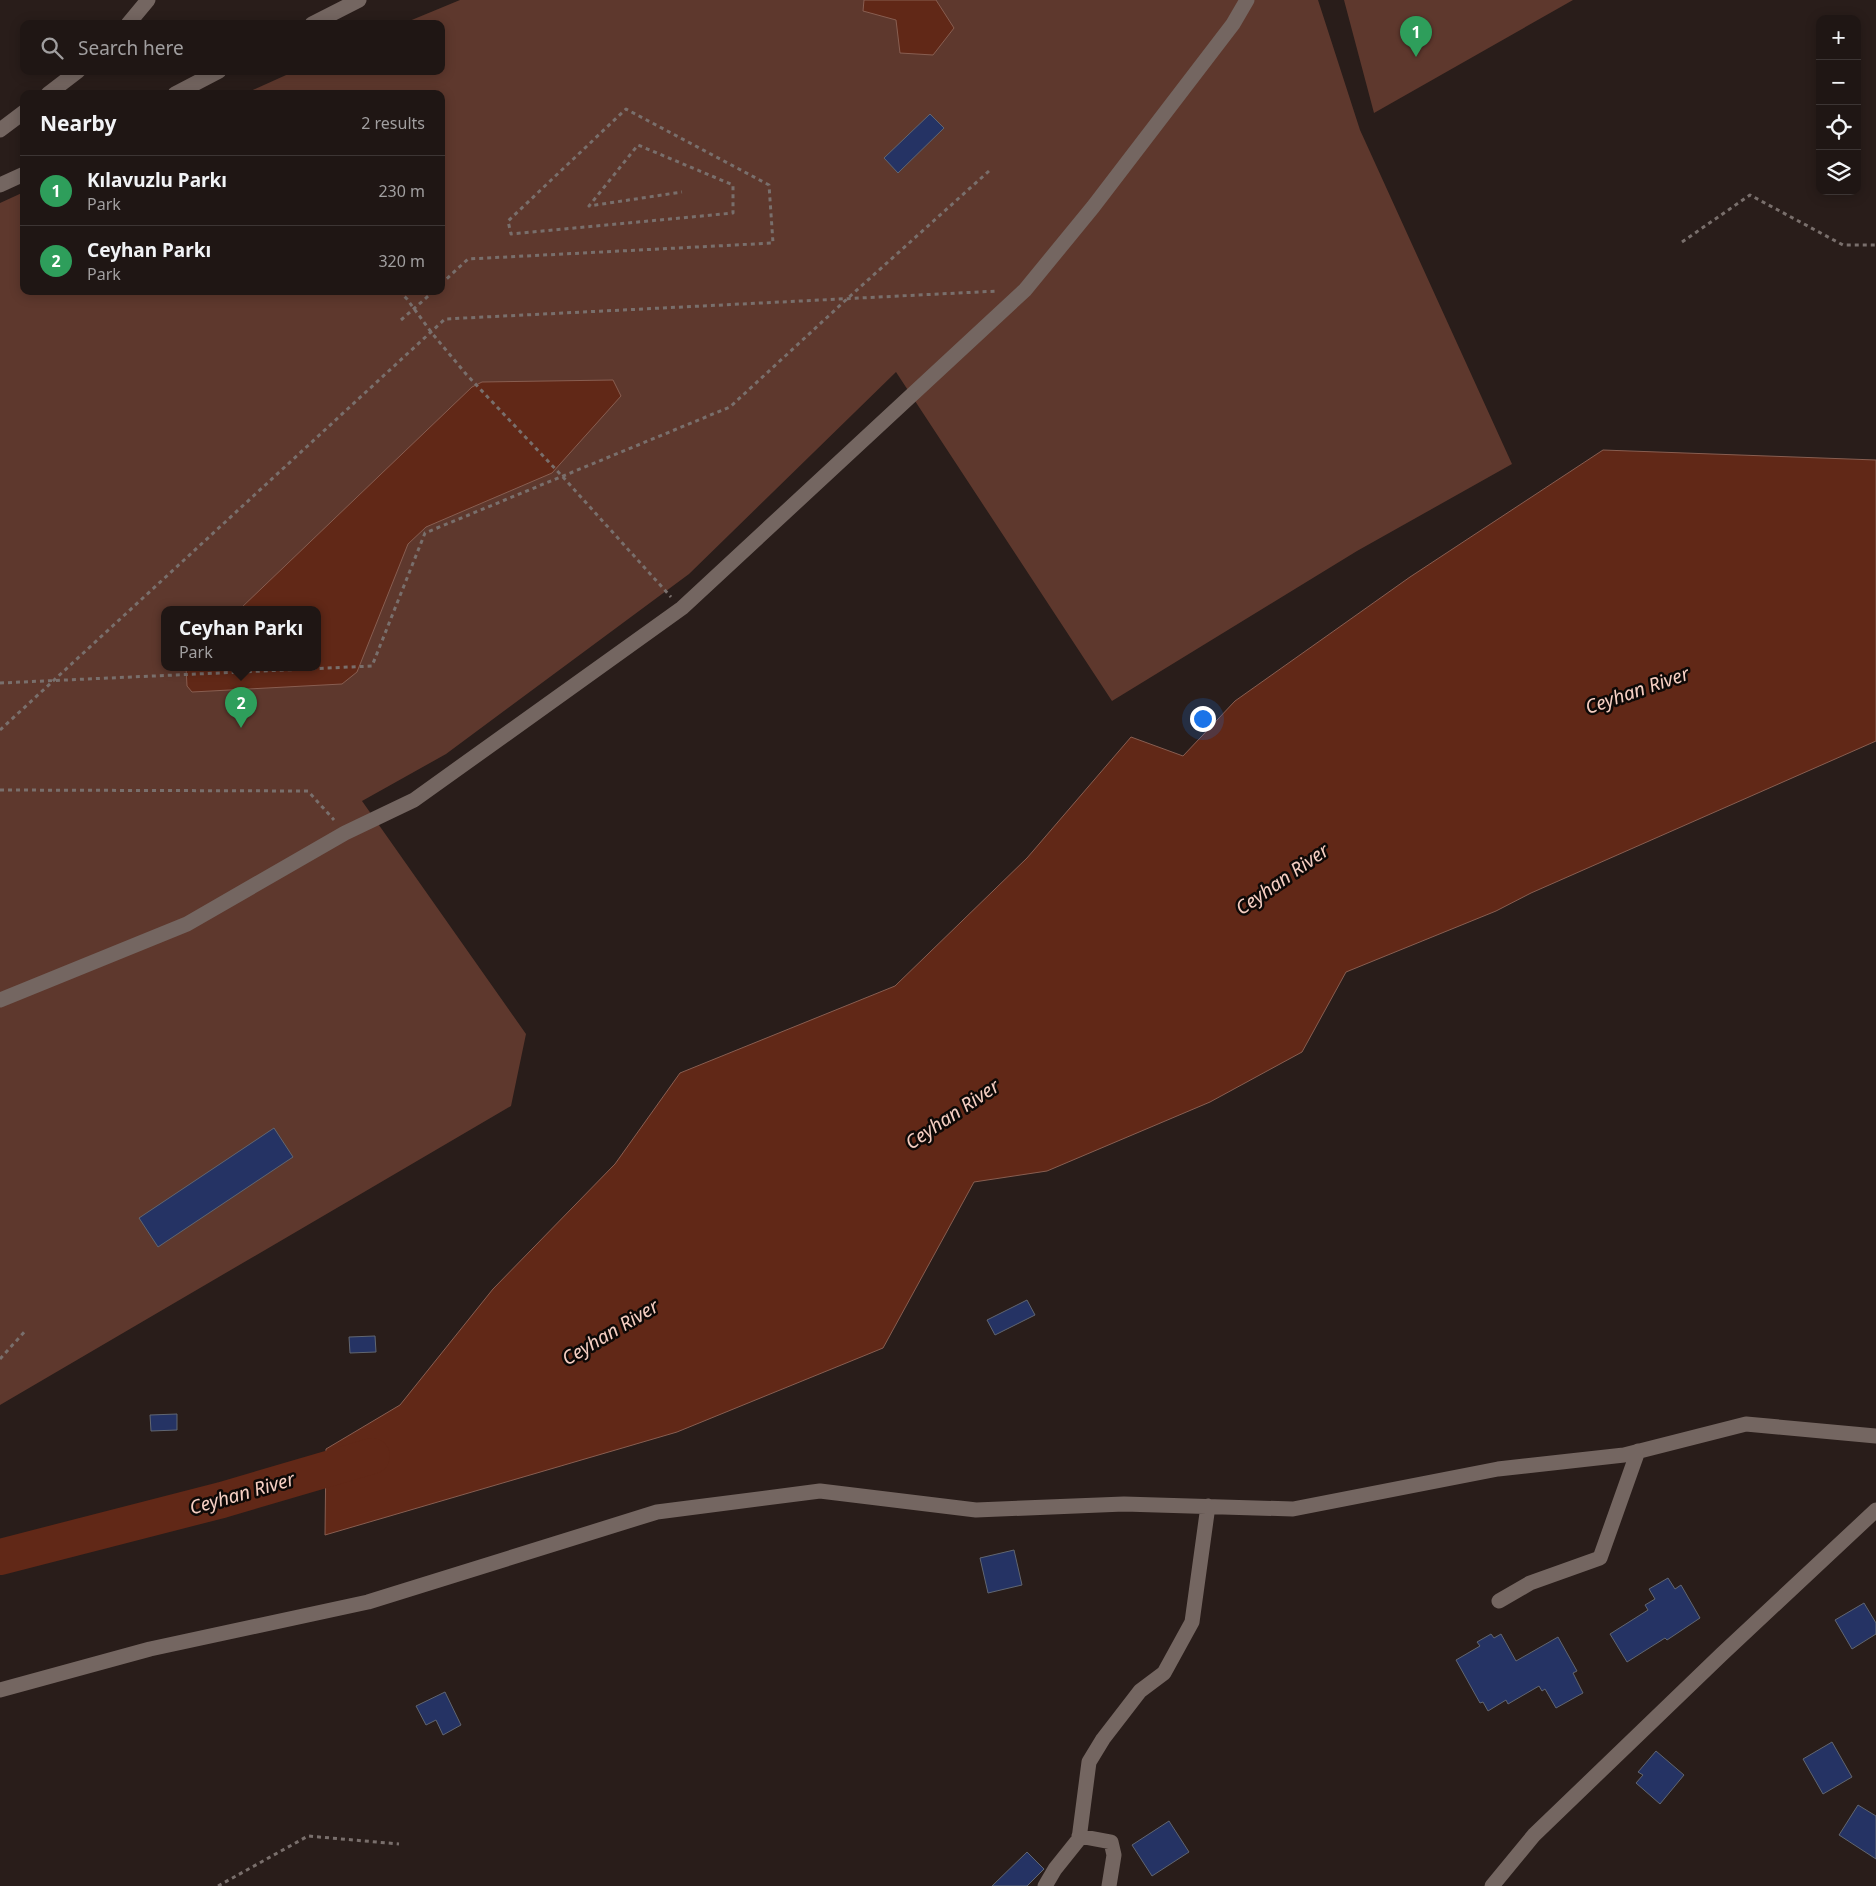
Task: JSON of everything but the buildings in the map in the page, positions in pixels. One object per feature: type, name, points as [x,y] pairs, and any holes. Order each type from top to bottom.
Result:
[{"type":"street","points":[[131,20],[148,0]]},
{"type":"street","points":[[320,20],[359,0]]},
{"type":"street","points":[[0,1000],[187,924],[345,833],[414,800],[682,608],[1025,290],[1093,207],[1227,32],[1247,0]]},
{"type":"street","points":[[53,90],[73,75]]},
{"type":"street","points":[[183,90],[211,75]]},
{"type":"street","points":[[0,130],[20,115]]},
{"type":"street","points":[[0,186],[20,176]]},
{"type":"street","points":[[0,1690],[150,1649],[368,1602],[657,1512],[820,1491],[976,1510],[1124,1504],[1293,1508],[1498,1469],[1624,1455],[1746,1424],[1876,1436]]},
{"type":"street","points":[[1499,1601],[1530,1583],[1600,1558],[1638,1451]]},
{"type":"street","points":[[1045,1886],[1079,1836],[1089,1762],[1103,1739],[1140,1691],[1164,1673],[1192,1622],[1208,1506]]},
{"type":"street","points":[[1492,1886],[1534,1835],[1722,1654],[1876,1510]]},
{"type":"street","points":[[1079,1836],[1111,1842],[1114,1855],[1109,1886]]},
{"type":"street","points":[[1510,1864],[1510,1886]]},
{"type":"path","points":[[445,280],[468,259],[773,243],[770,185],[626,109],[508,221],[511,234],[733,213],[733,185],[638,145],[589,206],[682,192]]},
{"type":"path","points":[[321,668],[372,666],[425,533],[730,407],[989,172]]},
{"type":"path","points":[[1682,242],[1750,195],[1843,245],[1876,245]]},
{"type":"path","points":[[0,730],[445,320],[1025,290]]},
{"type":"path","points":[[402,295],[466,374],[682,608]]},
{"type":"path","points":[[401,320],[430,295]]},
{"type":"path","points":[[0,683],[266,671]]},
{"type":"path","points":[[0,790],[308,791],[345,833]]},
{"type":"path","points":[[0,1359],[26,1330]]},
{"type":"path","points":[[218,1886],[308,1836],[399,1844]]},
{"type":"shaded area","points":[[460,0],[1318,0],[1360,130],[1512,464],[1357,551],[1112,701],[896,372],[689,574],[446,754],[362,801],[526,1034],[511,1106],[0,1405],[0,203],[20,194],[20,295],[445,295],[445,90],[253,90],[286,75],[445,75],[445,20],[412,20]]},
{"type":"shaded area","points":[[1344,0],[1573,0],[1374,113]]},
{"type":"water","points":[[864,0],[936,0],[954,28],[933,55],[900,53],[896,20],[863,11]]},
{"type":"water","points":[[613,380],[621,396],[552,473],[426,527],[408,544],[357,672],[342,684],[192,692],[187,686],[186,671],[321,671],[321,606],[243,606],[472,387],[482,382]]},
{"type":"water","points":[[1603,450],[1876,460],[1876,741],[1531,893],[1496,911],[1346,972],[1302,1052],[1210,1102],[1047,1171],[974,1182],[883,1348],[677,1432],[325,1535],[326,1449],[400,1405],[493,1289],[615,1164],[680,1073],[895,986],[1027,858],[1131,737],[1183,756],[1235,701],[1410,577]]},
{"type":"waterway","name":"Ceyhan River","points":[[0,1557],[222,1500],[372,1456]]},
{"type":"place","name":"Kılavuzlu Parkı","points":[[1416,57]]},
{"type":"place","name":"Ceyhan Parkı","points":[[241,728]]}]
